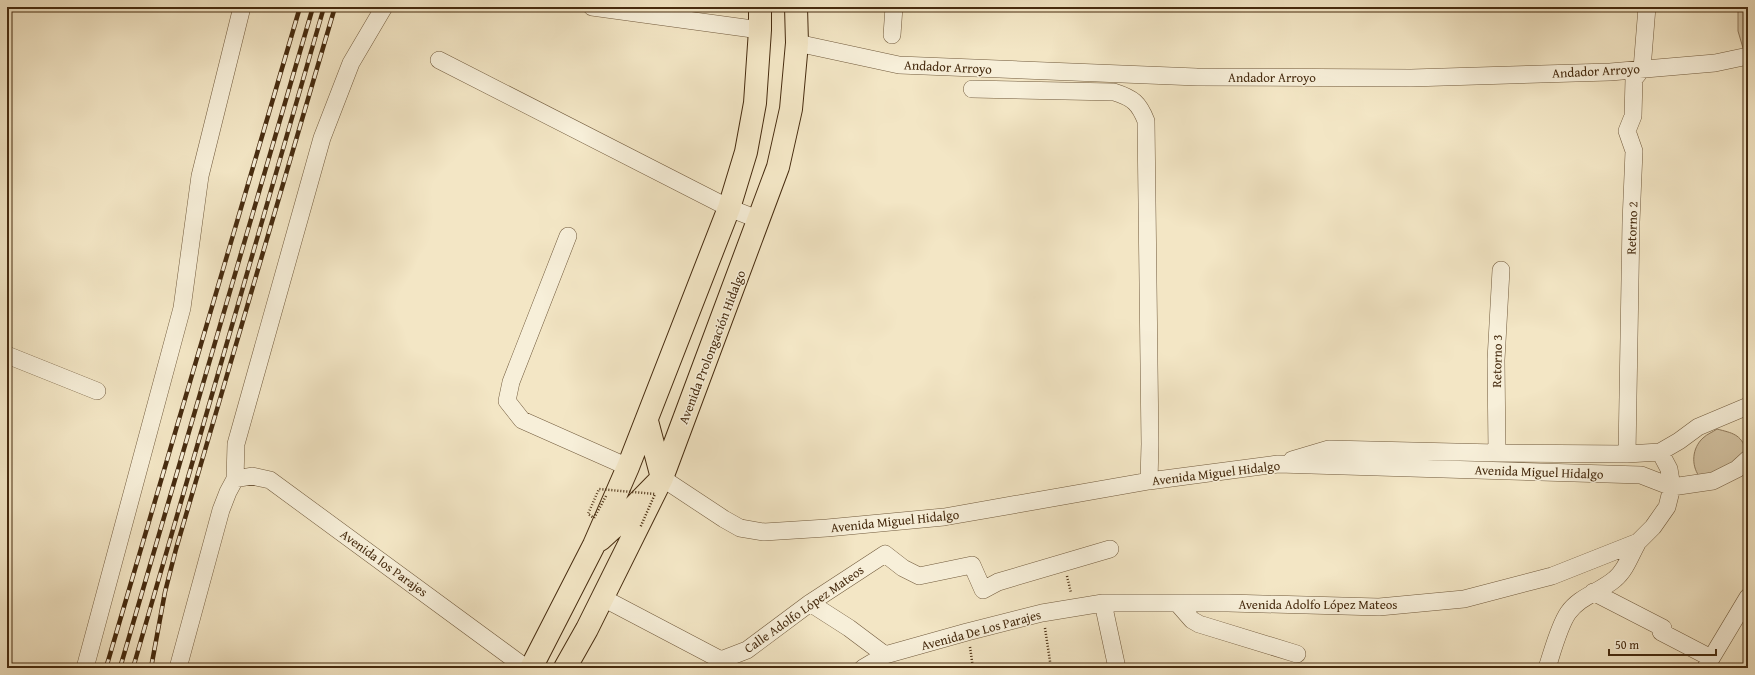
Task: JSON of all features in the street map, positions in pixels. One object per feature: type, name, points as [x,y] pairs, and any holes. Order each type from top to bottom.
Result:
[{"type":"highway","points":[[531,668],[594,545],[628,467],[729,208],[746,152],[754,110],[760,30],[760,7]]},
{"type":"highway","name":"Avenida Prolongación Hidalgo","points":[[565,668],[603,598],[662,478],[760,220],[778,167],[791,109],[797,43],[796,7]]},
{"type":"highway","points":[[594,545],[612,529],[662,478],[647,421]]},
{"type":"street","points":[[85,668],[182,308],[200,176],[242,7]]},
{"type":"street","points":[[178,668],[222,510],[228,492],[235,479],[236,444],[322,138],[351,63],[384,7]]},
{"type":"street","points":[[592,7],[760,30]]},
{"type":"street","points":[[892,35],[894,7]]},
{"type":"street","name":"Retorno 2","points":[[1627,454],[1634,152],[1627,131],[1633,116],[1634,79],[1642,69],[1647,7]]},
{"type":"street","name":"Andador Arroyo","points":[[797,43],[899,65],[1197,77],[1411,78],[1610,72],[1715,62],[1748,56]]},
{"type":"street","points":[[439,60],[729,208],[760,220]]},
{"type":"street","points":[[972,89],[1114,92],[1129,97],[1141,108],[1146,121],[1150,444],[1149,481]]},
{"type":"street","points":[[568,236],[511,382],[507,401],[522,420],[628,467]]},
{"type":"street","name":"Retorno 3","points":[[1497,453],[1496,360],[1501,270]]},
{"type":"street","points":[[7,355],[97,391]]},
{"type":"street","points":[[1278,464],[1329,449],[1497,453],[1627,454],[1660,452],[1679,441],[1698,427],[1748,406]]},
{"type":"street","points":[[1660,452],[1669,469],[1672,487],[1713,481],[1737,469],[1748,458]]},
{"type":"street","name":"Avenida Miguel Hidalgo","points":[[662,478],[740,528],[764,532],[827,528],[944,517],[1149,481],[1278,464],[1641,476],[1672,487]]},
{"type":"street","name":"Avenida los Parajes","points":[[235,479],[252,476],[270,480],[526,668]]},
{"type":"street","name":"Avenida Adolfo López Mateos","points":[[1103,603],[1228,603],[1379,607],[1464,599],[1552,576],[1638,542],[1653,527],[1667,507],[1672,487]]},
{"type":"street","points":[[1547,668],[1568,614],[1576,605],[1593,592],[1615,579],[1624,569],[1638,542]]},
{"type":"street","points":[[1063,562],[1110,549]]},
{"type":"street","name":"Calle Adolfo López Mateos","points":[[603,598],[721,660],[747,650],[810,603],[885,554],[903,568],[919,576],[972,565],[983,590],[998,582],[1063,562]]},
{"type":"street","points":[[1593,592],[1663,628],[1661,632],[1708,663],[1748,597]]},
{"type":"street","points":[[810,603],[849,628],[886,655]]},
{"type":"street","points":[[1103,603],[1117,668]]},
{"type":"street","name":"Avenida De Los Parajes","points":[[863,668],[886,655],[967,632],[1042,613],[1103,603]]},
{"type":"street","points":[[1178,604],[1192,620],[1199,624],[1297,654]]},
{"type":"path","points":[[606,496],[594,518],[588,514],[599,489],[655,494],[640,528]]},
{"type":"path","points":[[1063,562],[1074,608]]},
{"type":"path","points":[[1042,613],[1051,668]]},
{"type":"path","points":[[967,632],[973,668]]},
{"type":"shaded area","points":[[1738,7],[1748,8],[1748,47],[1743,48],[1738,31]]},
{"type":"shaded area","points":[[1717,429],[1739,437],[1746,450],[1719,475],[1699,476],[1696,472],[1694,462],[1695,452],[1699,442]]},
{"type":"railway","points":[[106,668],[300,7]]},
{"type":"railway","points":[[120,668],[313,7]]},
{"type":"railway","points":[[133,668],[324,7]]},
{"type":"railway","points":[[151,668],[165,592],[176,549],[335,7]]}]
